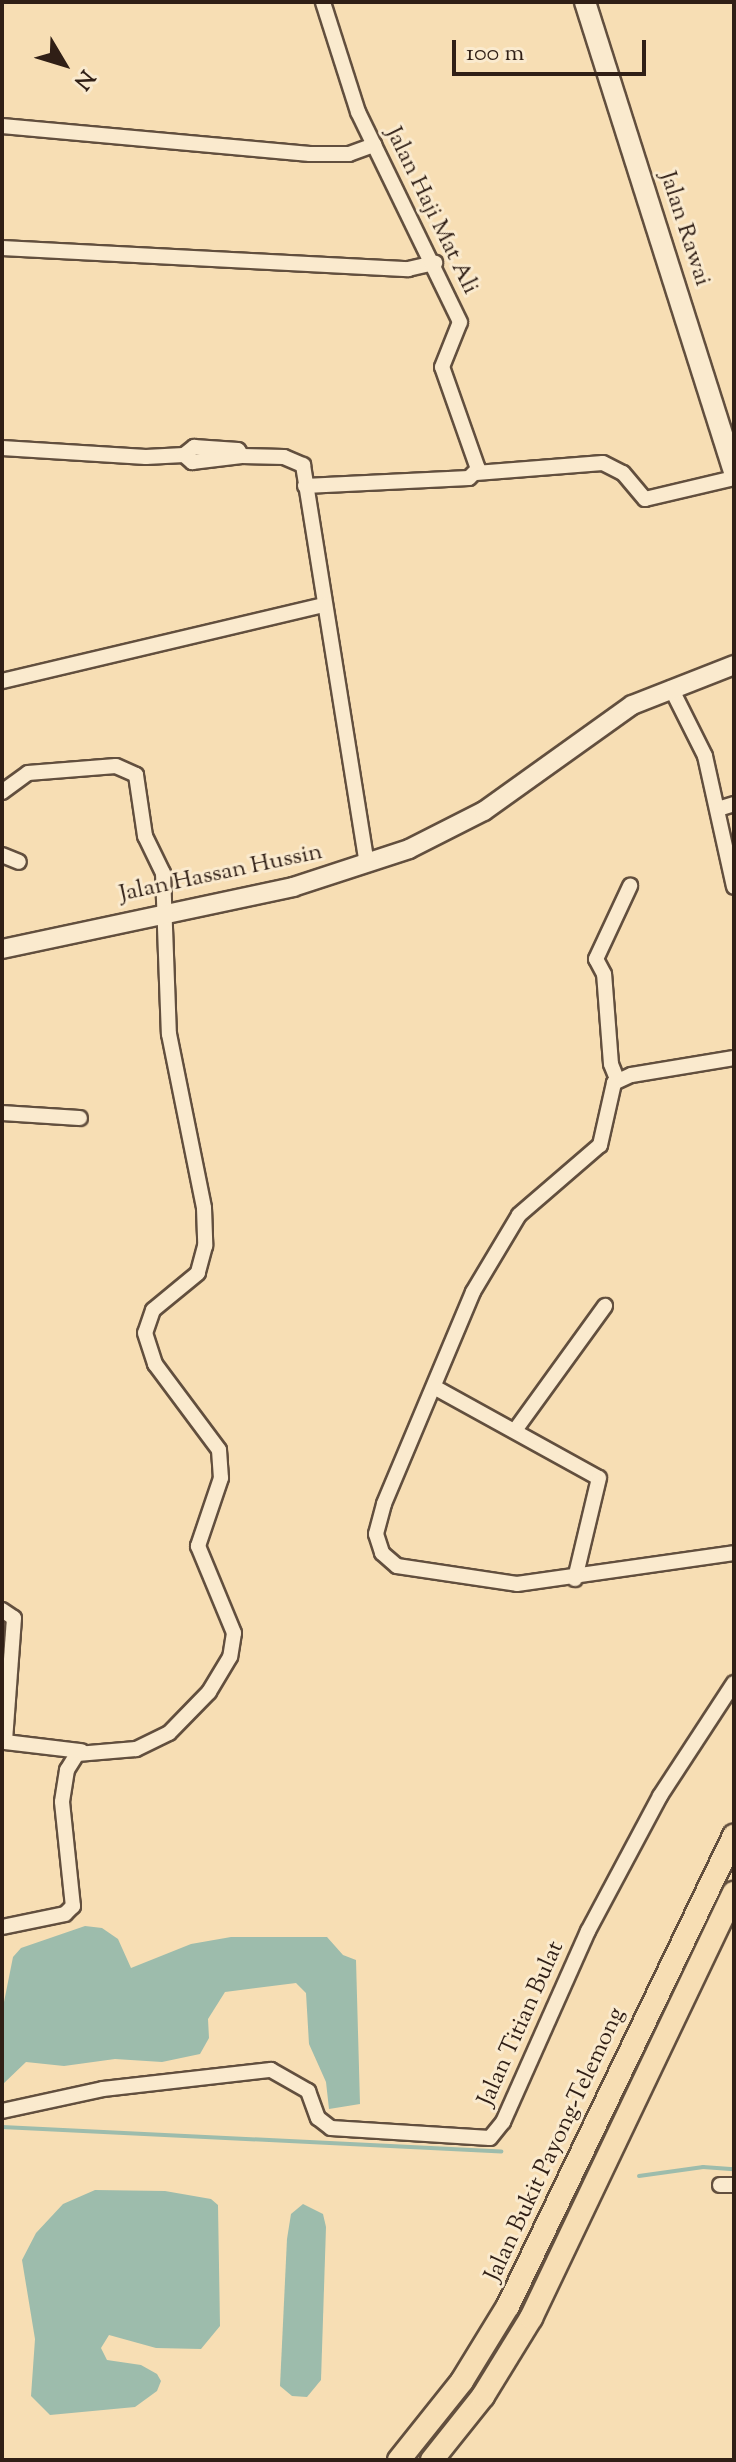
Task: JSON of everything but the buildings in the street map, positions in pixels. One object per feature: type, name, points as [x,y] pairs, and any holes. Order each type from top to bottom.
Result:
[{"type":"highway","name":"Jalan Bukit Payong-Telemong","points":[[399,2460],[462,2381],[508,2306],[734,1836]]},
{"type":"highway","points":[[432,2460],[483,2396],[531,2318],[734,1893]]},
{"type":"main road","name":"Jalan Rawai","points":[[585,2],[727,428],[734,471]]},
{"type":"street","name":"Jalan Haji Mat Ali","points":[[323,2],[341,66],[374,145],[435,263],[461,326],[442,367],[472,475]]},
{"type":"street","points":[[2,126],[310,154],[349,154],[374,145]]},
{"type":"street","points":[[2,248],[408,269],[435,263]]},
{"type":"street","points":[[2,448],[184,455],[194,447],[238,450],[242,456],[301,463],[367,864]]},
{"type":"street","points":[[305,486],[603,463],[623,473],[645,499],[734,478]]},
{"type":"street","points":[[2,681],[324,605]]},
{"type":"street","name":"Jalan Hassan Hussin","points":[[2,949],[167,910],[262,894],[367,864],[484,811],[604,721],[671,688],[734,665]]},
{"type":"street","points":[[671,688],[705,756],[734,887]]},
{"type":"street","points":[[2,792],[28,773],[116,766],[134,772],[145,836],[163,873],[167,910],[169,1034],[204,1208],[205,1246],[198,1273],[153,1310],[145,1333],[155,1364],[219,1450],[221,1478],[198,1546],[232,1624],[234,1644],[209,1692],[169,1733],[136,1749],[81,1751],[6,1744],[14,1618],[2,1610]]},
{"type":"street","points":[[718,809],[734,804]]},
{"type":"street","points":[[2,855],[19,862]]},
{"type":"street","points":[[630,886],[596,959],[604,974],[611,1064],[617,1079],[600,1145],[576,1171],[527,1207],[499,1243],[376,1525],[382,1553],[407,1569],[517,1584],[575,1579],[734,1553]]},
{"type":"street","points":[[617,1079],[734,1058]]},
{"type":"street","points":[[2,1113],[80,1118]]},
{"type":"street","points":[[516,1429],[605,1306]]},
{"type":"street","points":[[434,1387],[516,1429],[599,1478],[575,1579]]},
{"type":"street","name":"Jalan Titian Bulat","points":[[2,2111],[103,2089],[271,2070],[308,2091],[318,2118],[331,2128],[490,2138],[503,2122],[588,1931],[660,1796],[734,1683]]},
{"type":"street","points":[[3,1932],[65,1914],[73,1906],[62,1802],[67,1770],[81,1751]]},
{"type":"shaded area","points":[[85,1926],[102,1928],[118,1939],[131,1968],[191,1944],[231,1937],[327,1937],[343,1955],[356,1960],[360,2104],[329,2109],[326,2082],[309,2044],[306,1993],[296,1983],[225,1992],[208,2019],[209,2038],[200,2054],[162,2062],[115,2059],[64,2066],[26,2062],[2,2085],[2,2012],[13,1957],[21,1948]]},
{"type":"shaded area","points":[[95,2190],[165,2191],[211,2199],[218,2205],[220,2326],[201,2349],[156,2348],[109,2335],[101,2348],[107,2360],[141,2365],[157,2374],[161,2381],[157,2391],[135,2407],[50,2415],[31,2396],[35,2339],[22,2260],[36,2233],[63,2204]]},
{"type":"shaded area","points":[[303,2204],[323,2214],[326,2227],[321,2380],[307,2397],[292,2396],[280,2386],[287,2239],[291,2214]]},
{"type":"waterway","points":[[2,2127],[501,2151]]},
{"type":"waterway","points":[[639,2176],[703,2167],[734,2169]]}]
